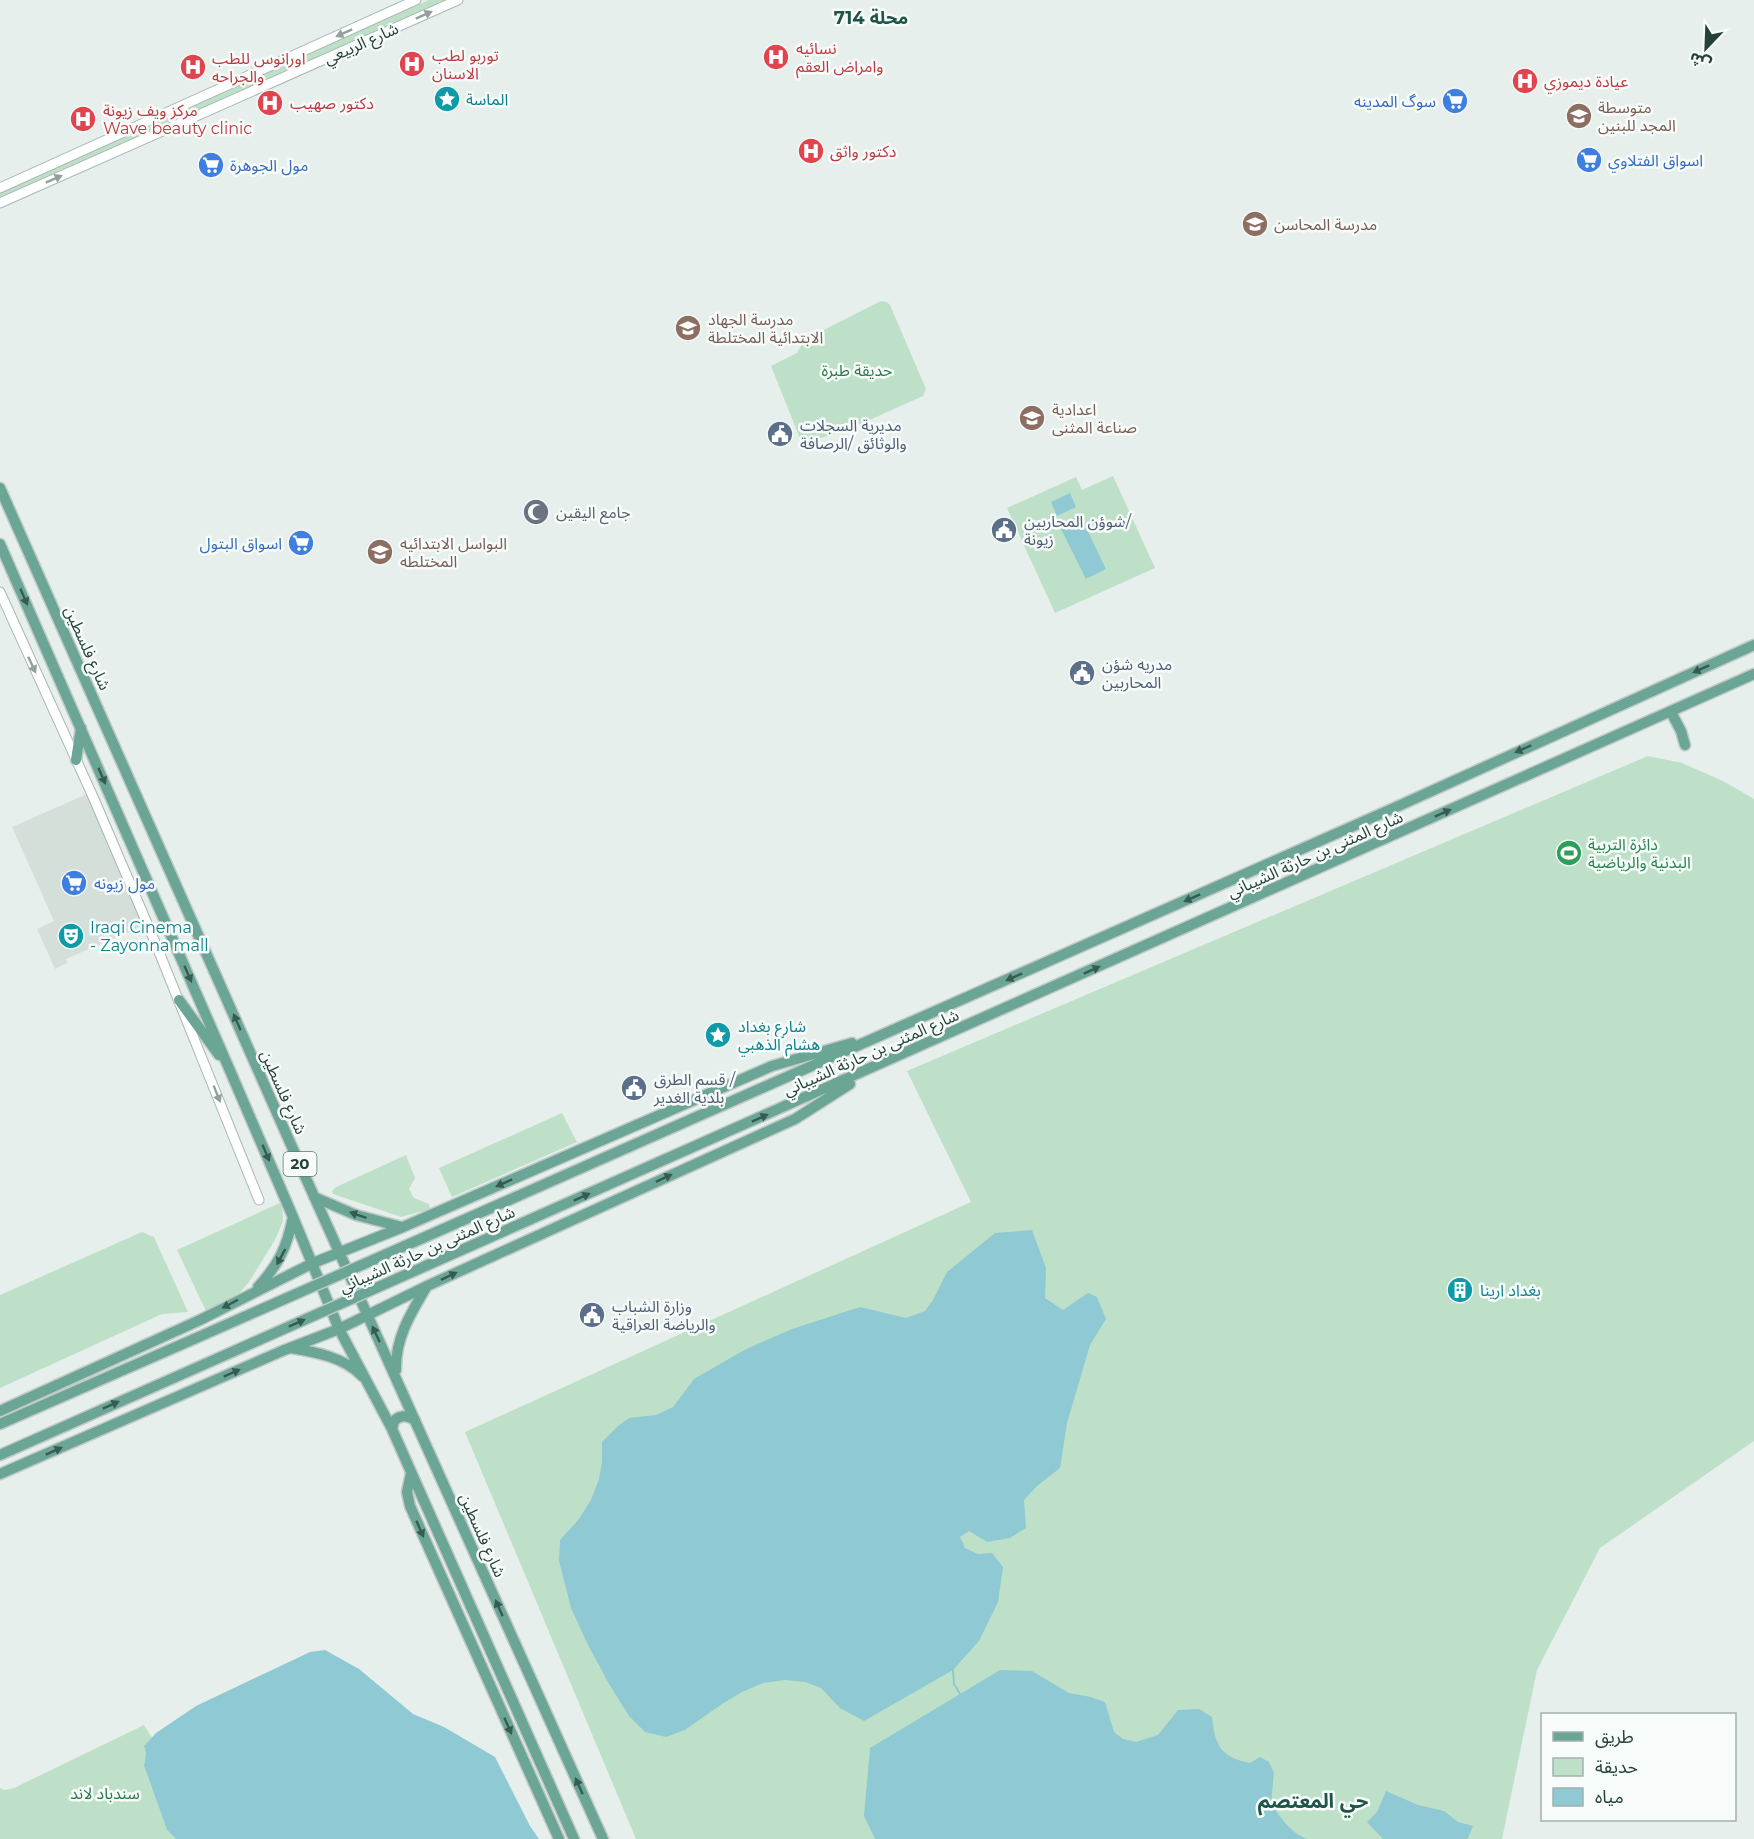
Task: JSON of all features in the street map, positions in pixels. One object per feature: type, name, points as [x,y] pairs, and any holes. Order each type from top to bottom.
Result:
[{"type":"main road","name":"شارع فلسطين","points":[[0,488],[314,1197],[603,1839]]},
{"type":"main road","name":"20","points":[[0,544],[293,1216],[339,1329],[392,1429],[574,1839]]},
{"type":"main road","name":"شارع المثنى بن حارثة الشيباني","points":[[0,1424],[890,1032],[1754,645]]},
{"type":"main road","name":"شارع المثنى بن حارثة الشيباني","points":[[0,1455],[1754,674]]},
{"type":"main road","points":[[1671,712],[1685,745]]},
{"type":"main road","points":[[76,760],[81,728]]},
{"type":"main road","points":[[179,1000],[202,1034],[228,1066]]},
{"type":"main road","points":[[0,1411],[195,1323],[339,1251],[403,1227],[772,1066],[890,1032]]},
{"type":"main road","points":[[0,1474],[291,1347],[339,1329],[428,1286],[795,1119],[883,1063]]},
{"type":"main road","points":[[314,1197],[356,1215],[403,1227]]},
{"type":"main road","points":[[255,1291],[283,1254],[293,1216]]},
{"type":"main road","points":[[396,1377],[398,1345],[403,1328],[428,1286]]},
{"type":"main road","points":[[291,1347],[348,1365],[359,1373],[370,1386]]},
{"type":"main road","points":[[392,1429],[394,1421],[401,1416],[406,1415],[415,1420]]},
{"type":"main road","points":[[411,1473],[407,1492],[410,1506],[559,1839]]},
{"type":"main road","points":[[493,1691],[516,1708]]},
{"type":"street","name":"شارع الربيعي","points":[[0,188],[416,0]]},
{"type":"street","name":"شارع الربيعي","points":[[0,203],[458,0]]},
{"type":"street","points":[[0,592],[76,760],[179,1000],[259,1200]]},
{"type":"shaded area","name":"مول زيونه","points":[[87,794],[144,925],[66,959],[67,963],[55,969],[37,929],[54,921],[12,827]]},
{"type":"green space","points":[[429,0],[446,0],[0,198],[0,192],[6,189]]},
{"type":"green space","name":"حديقة طبرة","points":[[881,301],[890,305],[926,389],[923,396],[845,431],[817,439],[803,446],[771,366],[797,353],[804,340]]},
{"type":"green space","points":[[1113,476],[1155,568],[1055,613],[1007,508],[1076,477],[1082,490]]},
{"type":"green space","points":[[1648,756],[1682,763],[1723,781],[1754,799],[1754,1441],[1600,1548],[1537,1670],[1502,1839],[636,1839],[465,1432],[971,1202],[907,1071]]},
{"type":"green space","points":[[562,1113],[577,1142],[452,1197],[439,1168]]},
{"type":"green space","points":[[406,1155],[415,1178],[409,1189],[414,1198],[429,1204],[430,1209],[401,1217],[333,1194],[332,1191],[336,1187]]},
{"type":"green space","points":[[282,1202],[283,1221],[275,1240],[249,1282],[235,1298],[206,1311],[177,1250]]},
{"type":"green space","points":[[142,1232],[154,1237],[188,1312],[162,1314],[0,1388],[0,1295]]},
{"type":"green space","name":"سندباد لاند","points":[[144,1725],[152,1738],[146,1752],[144,1766],[167,1830],[176,1839],[0,1839],[0,1788],[5,1790],[14,1788]]},
{"type":"water","points":[[1070,493],[1076,507],[1057,516],[1051,502]]},
{"type":"water","points":[[1080,515],[1106,569],[1086,579],[1059,525]]},
{"type":"water","points":[[1032,1230],[1046,1268],[1045,1298],[1063,1310],[1088,1293],[1097,1297],[1106,1319],[1090,1345],[1067,1423],[1060,1468],[1037,1486],[1024,1500],[1026,1528],[1010,1538],[987,1542],[969,1531],[960,1537],[965,1548],[978,1554],[992,1553],[1003,1567],[998,1602],[979,1641],[953,1670],[864,1721],[840,1708],[821,1688],[805,1682],[785,1680],[763,1683],[742,1692],[685,1730],[666,1737],[645,1732],[629,1716],[587,1643],[571,1608],[559,1561],[560,1540],[579,1519],[591,1500],[599,1479],[602,1442],[629,1418],[656,1415],[673,1407],[694,1379],[746,1349],[792,1329],[860,1307],[906,1318],[925,1311],[947,1272],[995,1233]]},
{"type":"water","points":[[325,1650],[359,1669],[413,1714],[444,1727],[495,1757],[539,1839],[176,1839],[167,1830],[144,1766],[146,1752],[144,1746],[156,1733],[196,1706],[310,1652]]},
{"type":"water","points":[[1000,1670],[1032,1671],[1069,1693],[1105,1702],[1114,1732],[1123,1739],[1136,1742],[1158,1735],[1178,1710],[1199,1709],[1212,1717],[1217,1742],[1226,1753],[1250,1763],[1260,1757],[1269,1762],[1274,1773],[1271,1803],[1291,1829],[1308,1839],[875,1839],[864,1816],[870,1748]]},
{"type":"water","points":[[1386,1791],[1418,1805],[1444,1811],[1458,1822],[1473,1826],[1468,1838],[1383,1839],[1367,1822],[1377,1812]]},
{"type":"waterway","points":[[953,1670],[954,1684],[960,1694]]},
{"type":"place","name":"نسائيه وامراض العقم","points":[[776,57]]},
{"type":"place","name":"توربو لطب الاسنان","points":[[412,64]]},
{"type":"place","name":"اورانوس للطب والجراحه","points":[[193,67]]},
{"type":"place","name":"عيادة ديموزي","points":[[1525,81]]},
{"type":"place","name":"الماسة","points":[[447,99]]},
{"type":"place","name":"سوگ المدينه","points":[[1455,101]]},
{"type":"place","name":"دكتور صهيب","points":[[270,103]]},
{"type":"place","name":"متوسطة المجد للبنين","points":[[1579,116]]},
{"type":"place","name":"مركز ويف زيونة Wave beauty clinic","points":[[83,119]]},
{"type":"place","name":"دكتور واثق","points":[[811,151]]},
{"type":"place","name":"اسواق الفتلاوي","points":[[1589,160]]},
{"type":"place","name":"مول الجوهرة","points":[[211,165]]},
{"type":"place","name":"مدرسة المحاسن","points":[[1255,224]]},
{"type":"place","name":"مدرسة الجهاد الابتدائية المختلطة","points":[[688,328]]},
{"type":"place","name":"اعدادية صناعة المثنى","points":[[1032,418]]},
{"type":"place","name":"مديرية السجلات والوثائق /الرصافة","points":[[780,434]]},
{"type":"place","name":"جامع اليقين","points":[[536,512]]},
{"type":"place","name":"شوؤن المحاربين/ زيونة","points":[[1004,530]]},
{"type":"place","name":"اسواق البتول","points":[[301,543]]},
{"type":"place","name":"البواسل الابتدائيه المختلطه","points":[[380,552]]},
{"type":"place","name":"مدريه شؤن المحاربين","points":[[1082,673]]},
{"type":"place","name":"دائرة التربية البدنية والرياضية","points":[[1569,853]]},
{"type":"place","name":"مول زيونه","points":[[74,883]]},
{"type":"place","name":"Iraqi Cinema - Zayonna mall","points":[[71,936]]},
{"type":"place","name":"شارع بغداد هشام الذهبي","points":[[718,1035]]},
{"type":"place","name":"قسم الطرق / بلدية الغدير","points":[[634,1088]]},
{"type":"place","name":"بغداد ارينا","points":[[1460,1290]]},
{"type":"place","name":"وزارة الشباب والرياضة العراقية","points":[[592,1315]]},
{"type":"district","name":"محلة 714","points":[[871,18]]},
{"type":"district","name":"حي المعتصم","points":[[1313,1801]]}]
